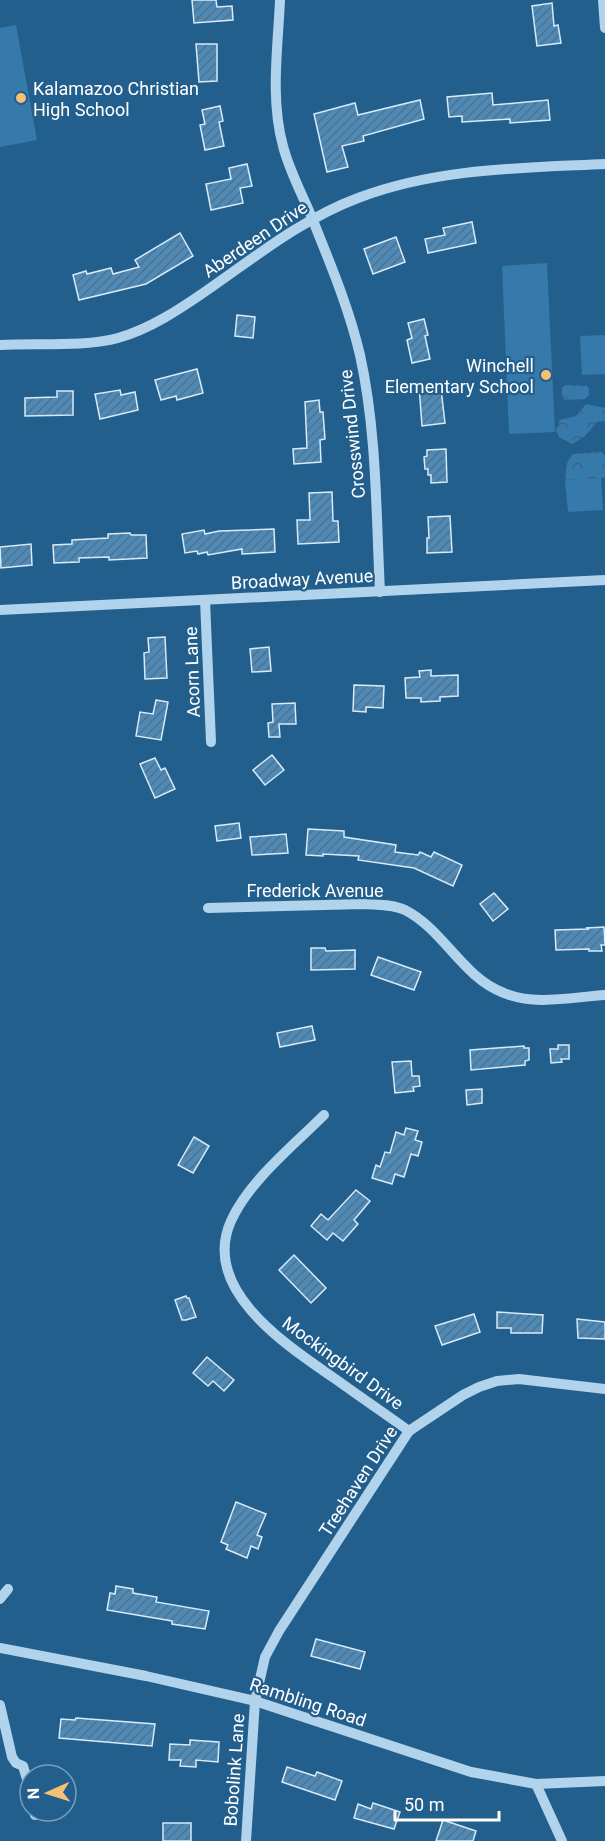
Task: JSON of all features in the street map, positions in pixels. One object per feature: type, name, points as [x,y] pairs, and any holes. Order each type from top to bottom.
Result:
[{"type":"street","name":"Crosswind Drive","points":[[280,0],[276,76],[283,146],[349,316],[360,356],[369,405],[380,592]]},
{"type":"street","points":[[603,0],[605,28]]},
{"type":"street","name":"Aberdeen Drive","points":[[0,345],[92,342],[117,339],[136,332],[189,303],[312,218],[357,198],[461,172],[605,164]]},
{"type":"street","name":"Broadway Avenue","points":[[0,610],[605,580]]},
{"type":"street","name":"Acorn Lane","points":[[205,600],[211,742]]},
{"type":"street","name":"Frederick Avenue","points":[[208,908],[364,904],[404,909],[429,927],[472,972],[491,987],[505,994],[545,999],[605,996]]},
{"type":"street","name":"Mockingbird Drive","points":[[324,1115],[263,1175],[238,1208],[228,1230],[225,1244],[226,1265],[244,1301],[271,1332],[409,1431]]},
{"type":"street","name":"Treehaven Drive","points":[[255,1701],[265,1657],[279,1631],[409,1431],[463,1395],[497,1381],[519,1380],[605,1389]]},
{"type":"street","points":[[0,1599],[8,1589]]},
{"type":"street","name":"Rambling Road","points":[[0,1648],[146,1676],[255,1701],[471,1772],[536,1784],[605,1781]]},
{"type":"street","name":"Bobolink Lane","points":[[246,1841],[255,1701]]},
{"type":"street","points":[[0,1705],[12,1757],[18,1764]]},
{"type":"street","points":[[536,1784],[562,1841]]},
{"type":"green space","points":[[16,25],[37,140],[0,147],[0,28]]},
{"type":"green space","points":[[547,263],[555,432],[509,434],[502,266]]},
{"type":"green space","points":[[605,335],[605,374],[582,375],[580,336]]},
{"type":"green space","points":[[565,385],[587,386],[589,395],[585,399],[565,400],[562,396],[562,388]]},
{"type":"green space","points":[[586,404],[605,408],[605,423],[604,421],[597,422],[585,436],[572,444],[559,437],[556,430],[560,420],[576,416]]},
{"type":"green space","points":[[602,452],[605,456],[605,476],[603,478],[565,480],[567,463],[573,454]]},
{"type":"green space","points":[[601,478],[603,510],[568,512],[565,480]]},
{"type":"building","points":[[192,0],[216,0],[217,7],[232,6],[233,20],[194,23]]},
{"type":"building","points":[[552,3],[554,26],[558,25],[561,43],[537,46],[532,6]]},
{"type":"building","points":[[196,44],[217,44],[217,81],[199,82]]},
{"type":"building","points":[[492,93],[493,105],[548,100],[550,120],[510,123],[510,119],[462,122],[462,116],[449,117],[447,97]]},
{"type":"building","points":[[420,100],[424,119],[363,136],[364,141],[342,146],[348,167],[327,172],[314,114],[355,103],[358,115]]},
{"type":"building","points":[[220,106],[223,121],[219,122],[224,146],[205,150],[200,125],[205,124],[202,110]]},
{"type":"building","points":[[247,164],[252,186],[240,188],[243,203],[211,210],[206,184],[231,179],[229,168]]},
{"type":"building","points":[[472,222],[476,243],[428,253],[425,239],[445,235],[443,228]]},
{"type":"building","points":[[180,233],[193,256],[146,284],[79,300],[73,275],[111,268],[113,274],[139,267],[135,260]]},
{"type":"building","points":[[396,237],[405,262],[373,274],[364,249]]},
{"type":"building","points":[[237,315],[255,317],[253,338],[235,336]]},
{"type":"building","points":[[424,319],[430,359],[412,363],[407,340],[412,338],[408,323]]},
{"type":"building","points":[[197,369],[203,393],[177,400],[176,396],[161,400],[155,380]]},
{"type":"building","points":[[435,384],[436,389],[441,389],[445,423],[422,426],[419,386]]},
{"type":"building","points":[[120,390],[121,395],[135,392],[138,410],[100,419],[95,394]]},
{"type":"building","points":[[57,391],[73,391],[73,415],[25,416],[25,398],[57,397]]},
{"type":"building","points":[[319,400],[320,412],[323,412],[325,439],[320,440],[321,462],[294,464],[293,449],[307,448],[305,402]]},
{"type":"building","points":[[446,449],[447,482],[431,483],[431,475],[428,475],[428,469],[425,469],[424,457],[427,456],[427,450]]},
{"type":"building","points":[[332,492],[333,521],[338,521],[339,542],[298,544],[297,520],[310,520],[309,493]]},
{"type":"building","points":[[450,516],[452,552],[427,553],[428,517]]},
{"type":"building","points":[[274,529],[275,552],[242,554],[242,549],[208,555],[207,552],[198,554],[197,551],[185,553],[182,534],[204,530],[205,534],[219,531]]},
{"type":"building","points":[[130,533],[131,535],[146,535],[147,558],[109,560],[109,557],[79,558],[79,562],[54,563],[53,545],[72,544],[72,540],[108,538],[108,534]]},
{"type":"building","points":[[31,544],[32,565],[1,568],[0,547]]},
{"type":"building","points":[[165,637],[167,678],[145,679],[144,653],[149,652],[148,638]]},
{"type":"building","points":[[269,647],[271,671],[252,672],[250,649]]},
{"type":"building","points":[[431,670],[431,676],[458,675],[458,696],[440,697],[440,701],[421,702],[421,698],[406,698],[405,678],[420,677],[419,671]]},
{"type":"building","points":[[354,685],[384,686],[383,708],[366,707],[366,712],[353,711]]},
{"type":"building","points":[[156,700],[168,702],[161,740],[136,736],[140,712],[153,714]]},
{"type":"building","points":[[295,703],[296,724],[279,724],[280,737],[269,737],[268,723],[273,722],[272,704]]},
{"type":"building","points":[[272,755],[284,770],[265,785],[253,770]]},
{"type":"building","points":[[155,758],[161,770],[165,768],[175,789],[155,798],[140,764]]},
{"type":"building","points":[[239,823],[241,838],[217,841],[215,826]]},
{"type":"building","points":[[308,829],[344,831],[344,837],[396,845],[395,852],[418,855],[420,852],[431,857],[434,852],[462,865],[453,886],[414,868],[358,860],[359,856],[306,855]]},
{"type":"building","points":[[286,834],[288,853],[252,855],[250,837]]},
{"type":"building","points":[[494,893],[508,909],[493,921],[480,904]]},
{"type":"building","points":[[604,927],[605,945],[601,945],[602,951],[556,950],[555,930]]},
{"type":"building","points":[[311,948],[325,948],[326,951],[355,950],[355,969],[311,970]]},
{"type":"building","points":[[378,957],[421,972],[414,990],[371,975]]},
{"type":"building","points":[[312,1026],[315,1040],[280,1047],[277,1033]]},
{"type":"building","points":[[558,1045],[569,1045],[569,1059],[551,1063],[550,1049],[558,1049]]},
{"type":"building","points":[[524,1046],[524,1048],[529,1048],[529,1060],[525,1061],[525,1065],[471,1070],[470,1050]]},
{"type":"building","points":[[411,1061],[412,1076],[419,1076],[420,1086],[413,1087],[414,1091],[395,1093],[392,1062]]},
{"type":"building","points":[[482,1089],[482,1103],[467,1105],[466,1090]]},
{"type":"building","points":[[406,1128],[418,1131],[415,1140],[422,1142],[418,1156],[411,1154],[404,1177],[395,1174],[392,1184],[372,1178],[376,1165],[380,1167],[385,1152],[390,1153],[396,1132],[404,1135]]},
{"type":"building","points":[[194,1137],[209,1146],[193,1173],[178,1165]]},
{"type":"building","points":[[356,1190],[370,1201],[354,1220],[358,1224],[343,1241],[333,1233],[327,1240],[311,1226],[321,1214],[328,1220]]},
{"type":"building","points":[[294,1255],[326,1288],[311,1303],[279,1270]]},
{"type":"building","points":[[186,1296],[189,1298],[196,1317],[182,1320],[175,1300]]},
{"type":"building","points":[[497,1312],[543,1315],[542,1333],[511,1333],[511,1328],[497,1328]]},
{"type":"building","points":[[474,1314],[480,1332],[442,1345],[435,1326]]},
{"type":"building","points":[[577,1319],[605,1322],[605,1339],[578,1338]]},
{"type":"building","points":[[207,1357],[234,1380],[224,1391],[213,1381],[208,1386],[193,1373]]},
{"type":"building","points":[[236,1502],[266,1514],[257,1535],[262,1537],[258,1549],[251,1546],[247,1558],[226,1549],[228,1545],[221,1542]]},
{"type":"building","points":[[116,1586],[133,1589],[133,1593],[157,1597],[156,1602],[209,1611],[205,1629],[107,1610],[110,1593],[115,1594]]},
{"type":"building","points":[[316,1639],[365,1652],[360,1669],[311,1656]]},
{"type":"building","points":[[76,1718],[155,1724],[152,1746],[59,1738],[61,1719],[75,1720]]},
{"type":"building","points":[[190,1740],[219,1742],[218,1762],[196,1760],[196,1767],[180,1766],[181,1760],[169,1760],[170,1744],[190,1745]]},
{"type":"building","points":[[287,1767],[315,1776],[317,1772],[342,1781],[335,1800],[282,1782]]},
{"type":"building","points":[[373,1803],[400,1812],[394,1829],[354,1818],[358,1804],[371,1809]]},
{"type":"building","points":[[443,1820],[476,1831],[473,1841],[436,1841]]},
{"type":"building","points":[[163,1823],[191,1823],[191,1841],[163,1841]]},
{"type":"place","name":"Kalamazoo Christian High School","points":[[21,98]]},
{"type":"place","name":"Winchell Elementary School","points":[[546,375]]}]
